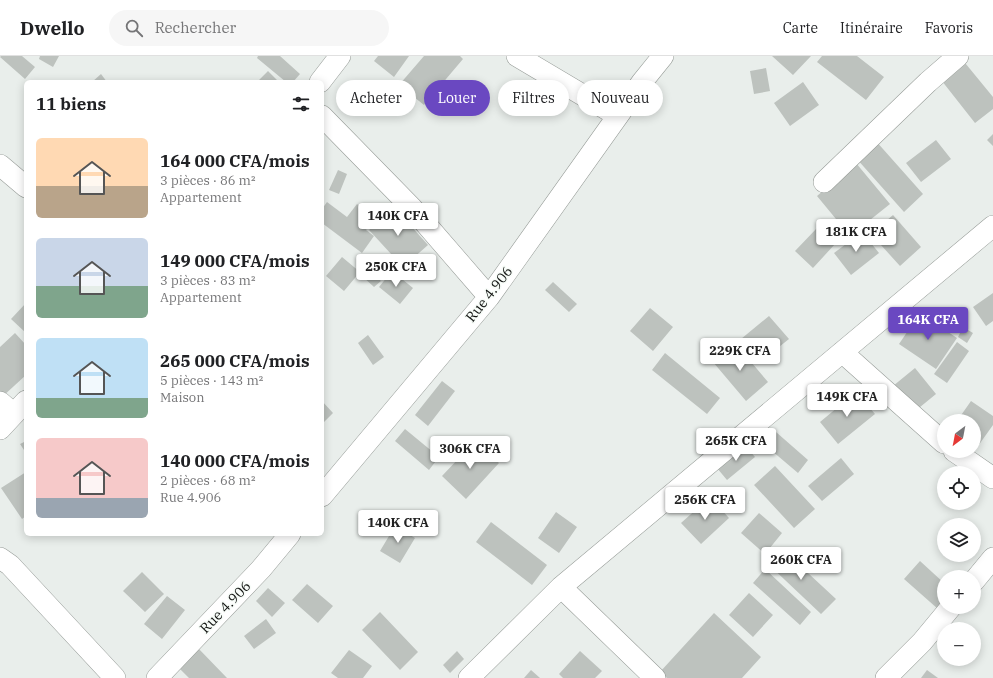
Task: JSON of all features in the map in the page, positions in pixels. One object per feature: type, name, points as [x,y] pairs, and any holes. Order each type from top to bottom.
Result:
[{"type":"street","points":[[322,80],[340,56]]},
{"type":"street","points":[[517,56],[577,92]]},
{"type":"street","points":[[642,80],[648,56]]},
{"type":"street","name":"Rue 4.906","points":[[644,80],[663,56]]},
{"type":"street","points":[[824,182],[928,82],[958,56]]},
{"type":"street","name":"Rue 4.906","points":[[324,494],[489,297],[618,116]]},
{"type":"street","points":[[324,118],[412,208],[489,297]]},
{"type":"street","points":[[0,165],[24,185]]},
{"type":"street","points":[[469,678],[560,587],[993,226]]},
{"type":"street","points":[[842,352],[937,437]]},
{"type":"street","points":[[0,429],[13,406]]},
{"type":"street","points":[[964,458],[993,478]]},
{"type":"street","name":"Rue 4.906","points":[[157,678],[261,569],[288,536]]},
{"type":"street","points":[[0,558],[10,565],[115,678]]},
{"type":"street","points":[[981,573],[993,558]]},
{"type":"street","points":[[560,587],[655,678]]},
{"type":"street","points":[[886,678],[922,642],[946,614]]},
{"type":"building","points":[[22,56],[35,67],[25,79],[0,57]]},
{"type":"building","points":[[40,56],[59,56],[53,67],[39,59]]},
{"type":"building","points":[[258,56],[280,56],[300,74],[295,80],[284,80],[257,58]]},
{"type":"building","points":[[378,56],[409,56],[394,77],[374,61]]},
{"type":"building","points":[[424,56],[460,56],[463,59],[445,80],[424,80],[424,105],[416,99],[416,80],[403,80]]},
{"type":"building","points":[[772,56],[811,56],[793,75]]},
{"type":"building","points":[[822,56],[857,56],[884,77],[866,100],[817,62]]},
{"type":"building","points":[[961,58],[993,97],[993,109],[975,123],[938,76]]},
{"type":"building","points":[[766,68],[770,91],[754,94],[750,71]]},
{"type":"building","points":[[268,71],[277,80],[259,80]]},
{"type":"building","points":[[101,74],[106,80],[94,80]]},
{"type":"building","points":[[803,82],[819,105],[790,126],[774,103]]},
{"type":"building","points":[[993,134],[993,146],[987,140]]},
{"type":"building","points":[[875,140],[923,194],[904,212],[856,158]]},
{"type":"building","points":[[936,140],[951,159],[921,182],[906,163]]},
{"type":"building","points":[[856,163],[890,204],[850,236],[817,196]]},
{"type":"building","points":[[338,170],[347,174],[339,194],[329,190]]},
{"type":"building","points":[[327,202],[347,217],[357,204],[375,218],[366,230],[374,236],[362,253],[324,224],[324,206]]},
{"type":"building","points":[[394,207],[428,245],[403,267],[369,230]]},
{"type":"building","points":[[893,215],[921,247],[900,266],[871,234]]},
{"type":"building","points":[[817,228],[835,244],[813,268],[795,251]]},
{"type":"building","points":[[862,232],[879,253],[851,275],[834,253]]},
{"type":"building","points":[[342,257],[360,272],[344,291],[326,276]]},
{"type":"building","points":[[369,269],[381,281],[374,287],[362,276]]},
{"type":"building","points":[[392,271],[413,288],[400,304],[379,287]]},
{"type":"building","points":[[553,282],[577,304],[569,312],[545,290]]},
{"type":"building","points":[[993,293],[993,321],[986,326],[973,307]]},
{"type":"building","points":[[24,305],[24,331],[11,319]]},
{"type":"building","points":[[650,308],[673,327],[653,351],[630,331]]},
{"type":"building","points":[[920,313],[957,338],[936,369],[899,344]]},
{"type":"building","points":[[769,316],[789,339],[760,362],[741,339]]},
{"type":"building","points":[[963,327],[973,333],[967,343],[958,337]]},
{"type":"building","points":[[15,333],[24,343],[24,377],[2,397],[0,395],[0,347]]},
{"type":"building","points":[[368,335],[384,357],[373,365],[358,343]]},
{"type":"building","points":[[957,342],[969,351],[947,383],[934,374]]},
{"type":"building","points":[[735,343],[768,382],[746,401],[713,362]]},
{"type":"building","points":[[665,353],[720,398],[707,414],[652,370]]},
{"type":"building","points":[[915,368],[936,394],[914,412],[893,386]]},
{"type":"building","points":[[442,381],[455,391],[428,426],[415,415]]},
{"type":"building","points":[[856,392],[875,414],[838,444],[820,422]]},
{"type":"building","points":[[971,401],[993,416],[993,425],[981,442],[981,414],[962,414]]},
{"type":"building","points":[[324,403],[333,413],[324,422]]},
{"type":"building","points":[[405,429],[439,457],[429,470],[395,441]]},
{"type":"building","points":[[776,432],[808,460],[798,473],[765,445]]},
{"type":"building","points":[[475,441],[499,463],[466,499],[442,476]]},
{"type":"building","points":[[24,442],[24,450],[20,444]]},
{"type":"building","points":[[745,445],[755,457],[727,480],[717,468]]},
{"type":"building","points":[[841,458],[854,474],[822,501],[808,486]]},
{"type":"building","points":[[775,466],[815,509],[794,528],[754,485]]},
{"type":"building","points":[[24,473],[24,518],[22,519],[1,488]]},
{"type":"building","points":[[710,497],[729,518],[701,544],[681,523]]},
{"type":"building","points":[[556,512],[577,527],[559,553],[538,538]]},
{"type":"building","points":[[759,513],[782,533],[765,554],[741,533]]},
{"type":"building","points":[[491,522],[547,565],[532,585],[476,542]]},
{"type":"building","points":[[395,526],[415,538],[400,563],[380,551]]},
{"type":"building","points":[[781,548],[836,599],[821,614],[767,563]]},
{"type":"building","points":[[920,561],[937,577],[937,608],[904,579]]},
{"type":"building","points":[[765,569],[811,612],[800,625],[753,583]]},
{"type":"building","points":[[142,572],[164,594],[145,612],[123,591]]},
{"type":"building","points":[[307,584],[333,606],[318,623],[292,600]]},
{"type":"building","points":[[268,588],[285,603],[272,617],[256,601]]},
{"type":"building","points":[[749,593],[773,615],[753,637],[729,615]]},
{"type":"building","points":[[167,596],[185,610],[162,639],[144,624]]},
{"type":"building","points":[[380,612],[418,652],[400,670],[362,630]]},
{"type":"building","points":[[714,613],[761,657],[742,678],[667,678],[660,672]]},
{"type":"building","points":[[266,619],[276,633],[254,649],[244,636]]},
{"type":"building","points":[[198,648],[227,678],[189,678],[179,668]]},
{"type":"building","points":[[349,650],[372,666],[363,678],[338,678],[331,673]]},
{"type":"building","points":[[457,651],[464,659],[450,673],[443,665]]},
{"type":"building","points":[[580,651],[602,671],[595,678],[563,678],[559,674]]},
{"type":"building","points":[[531,670],[540,678],[524,678]]},
{"type":"building","points":[[927,670],[938,678],[921,678]]}]
